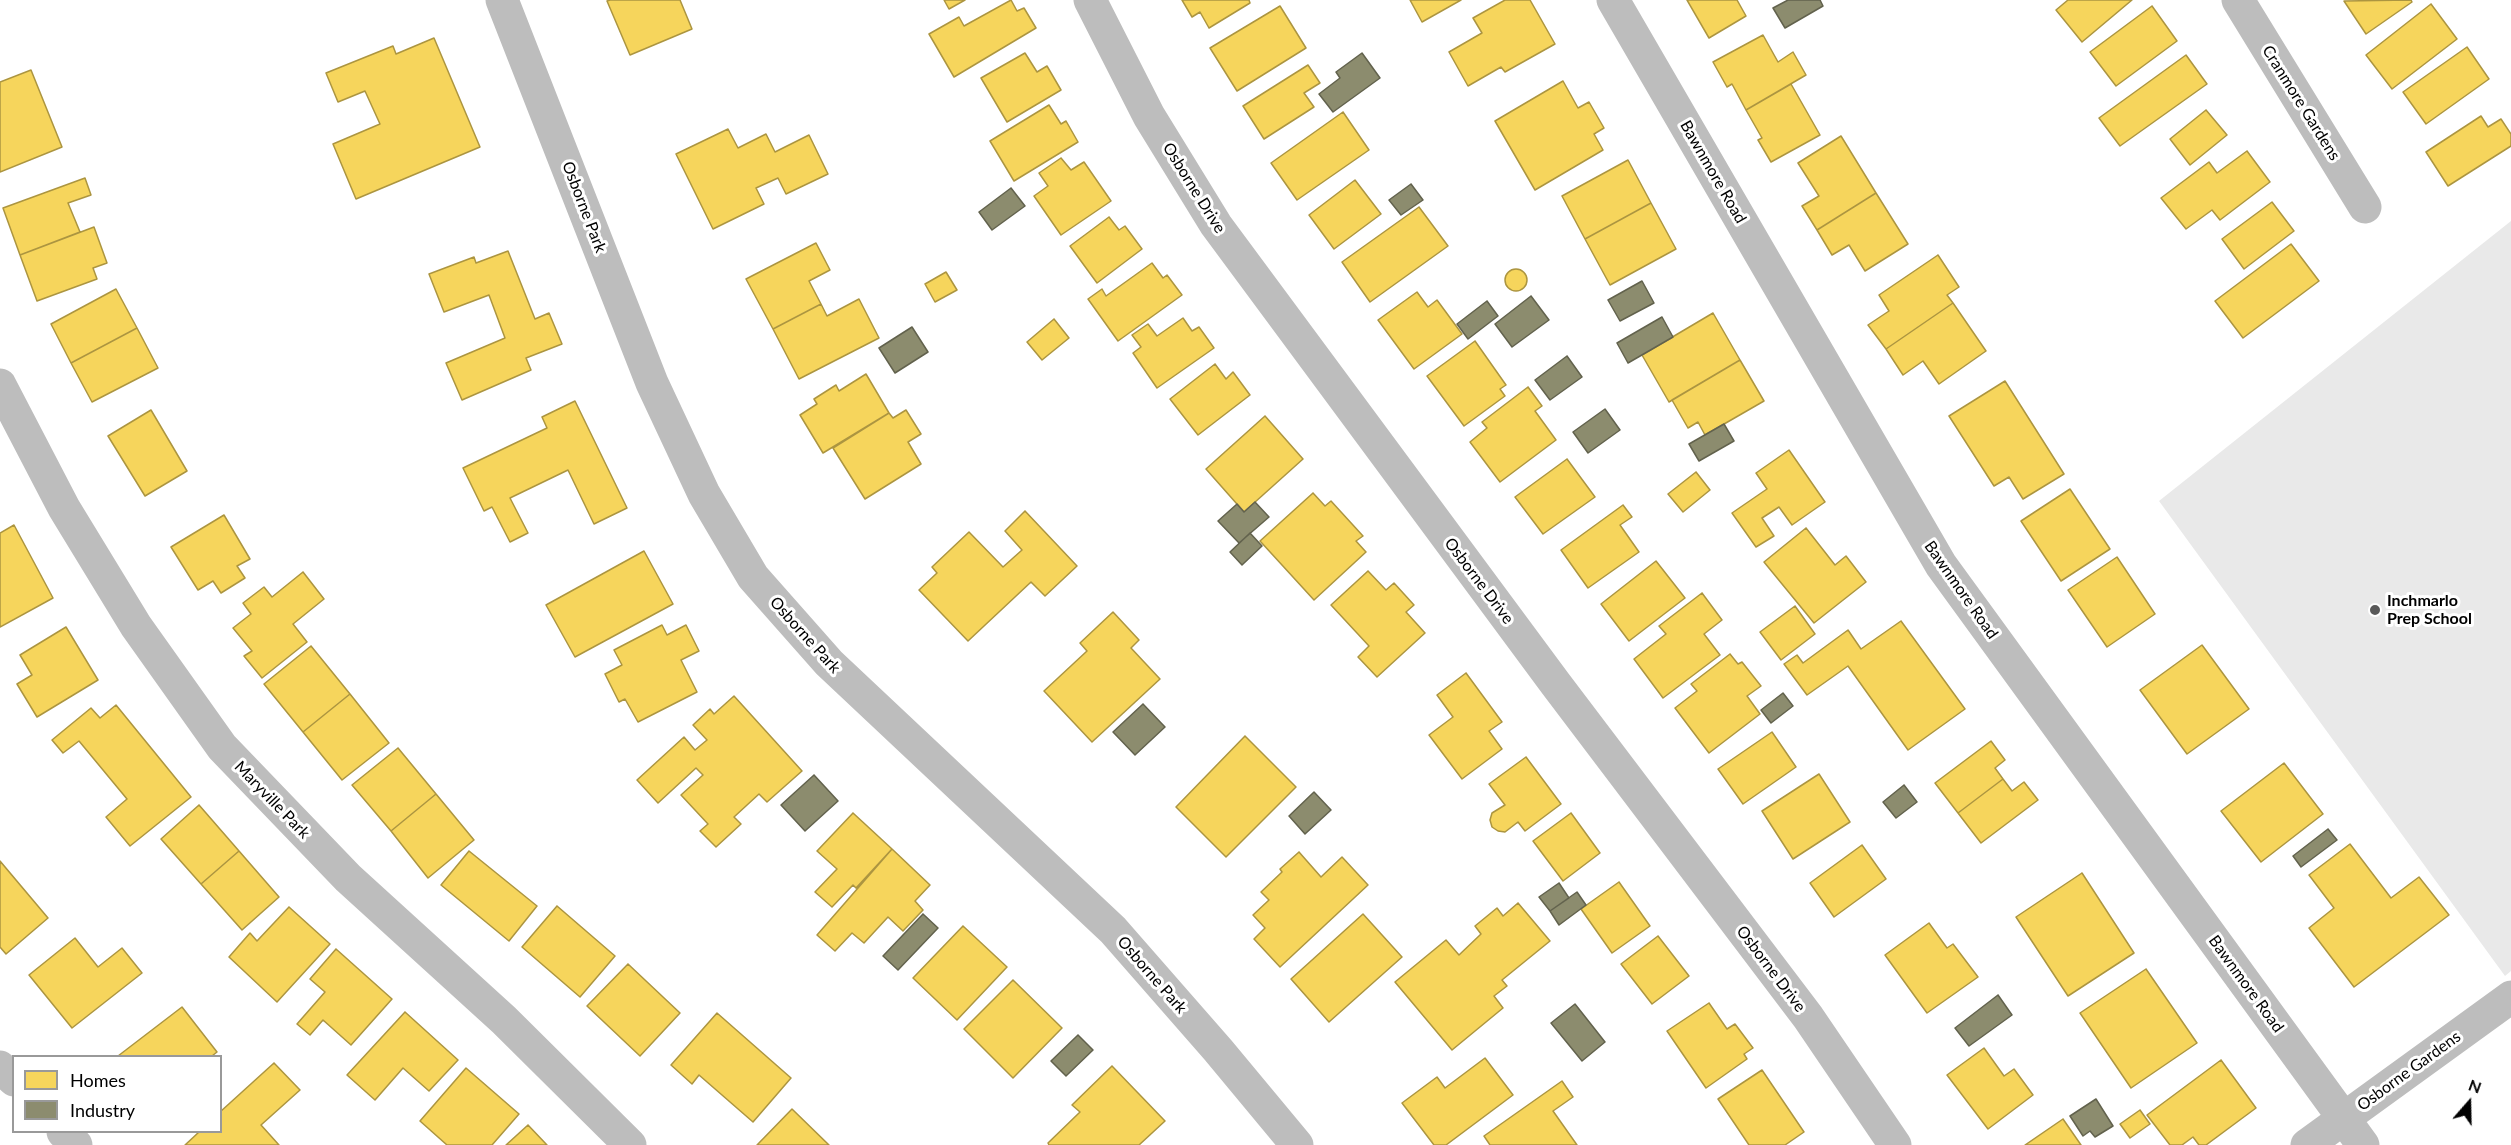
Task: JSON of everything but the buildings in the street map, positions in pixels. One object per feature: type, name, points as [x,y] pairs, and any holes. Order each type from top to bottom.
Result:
[{"type":"street","name":"Osborne Park","points":[[502,0],[652,383],[704,494],[753,577],[829,663],[1113,930],[1297,1145]]},
{"type":"street","name":"Osborne Drive","points":[[1090,0],[1149,116],[1216,225],[1527,646],[1808,1017],[1895,1145]]},
{"type":"street","name":"Bawnmore Road","points":[[1613,0],[1941,565],[2363,1145]]},
{"type":"street","name":"Cranmore Gardens","points":[[2238,0],[2365,207]]},
{"type":"street","name":"Maryville Park","points":[[0,385],[63,508],[136,626],[222,747],[348,878],[504,1020],[630,1145]]},
{"type":"street","name":"Osborne Gardens","points":[[2307,1145],[2511,997]]},
{"type":"street","points":[[0,1067],[12,1078]]},
{"type":"street","points":[[65,1133],[76,1145]]},
{"type":"shaded area","name":"Inchmarlo Prep School","points":[[2511,221],[2511,971],[2505,976],[2159,501]]},
{"type":"place","name":"Inchmarlo Prep School","points":[[2375,610]]}]
